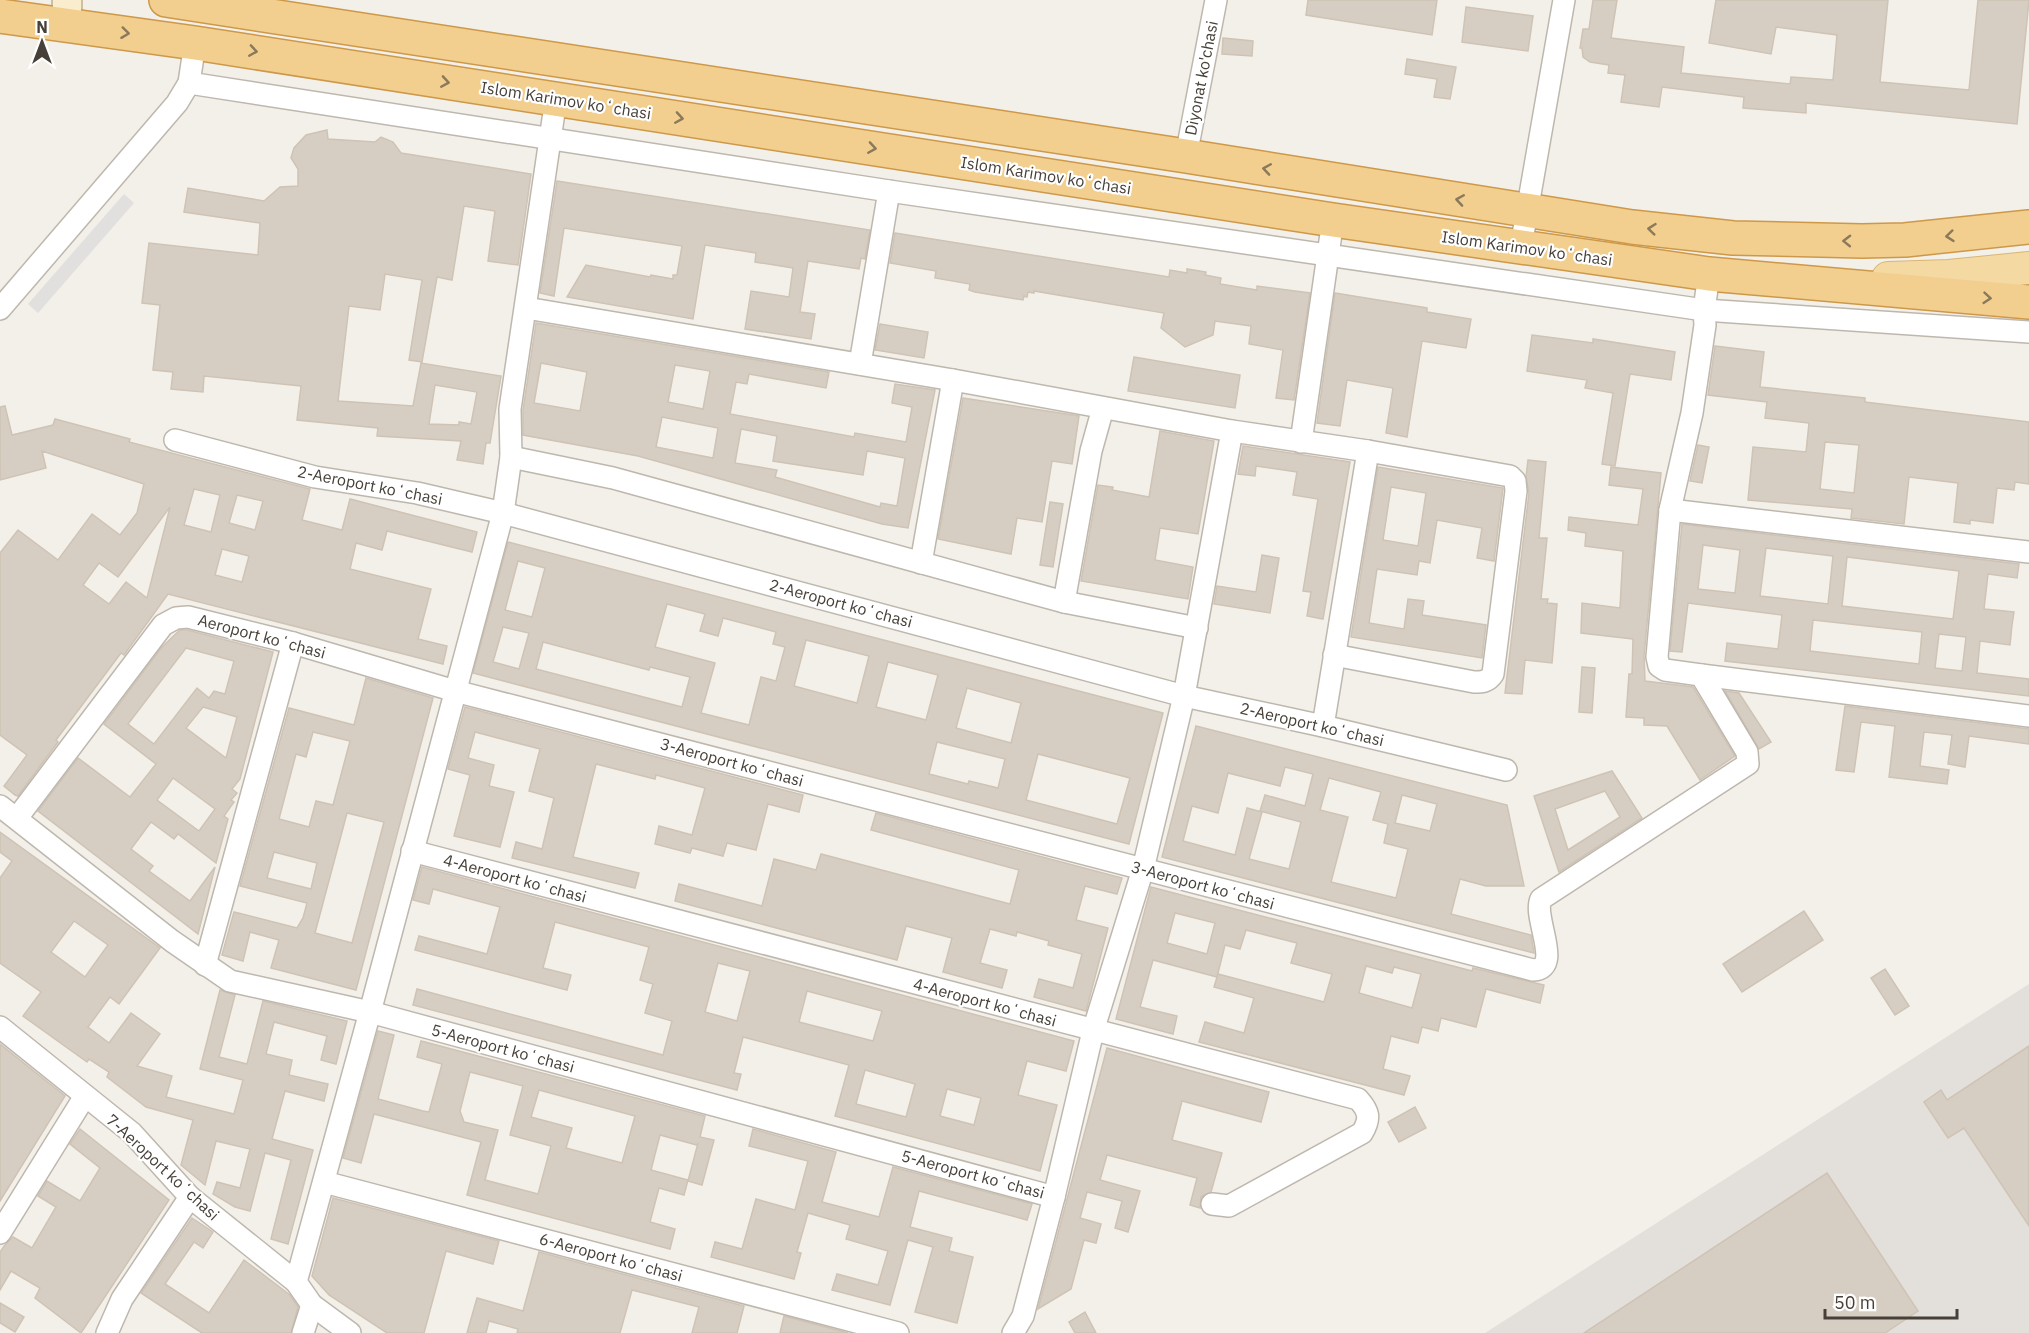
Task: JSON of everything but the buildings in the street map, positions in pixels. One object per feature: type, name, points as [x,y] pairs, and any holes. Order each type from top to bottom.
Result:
[{"type":"highway","points":[[166,0],[236,5],[554,61],[1186,156],[1632,227],[1733,238],[1781,240],[1905,240],[2029,227]]},
{"type":"highway","name":"Islom Karimov koʻchasi","points":[[0,16],[53,12],[195,43],[1333,220],[1724,276]]},
{"type":"highway","points":[[1724,276],[2029,302]]},
{"type":"main road","name":"Islom Karimov koʻchasi","points":[[1724,276],[1905,278],[2029,268]]},
{"type":"street","name":"Diyonat ko'chasi","points":[[1186,156],[1216,0]]},
{"type":"street","points":[[1521,246],[1564,0]]},
{"type":"street","points":[[0,309],[177,103],[189,84],[195,43]]},
{"type":"street","points":[[189,84],[889,191],[1704,310],[2029,332]]},
{"type":"street","points":[[296,1282],[503,513],[511,457],[510,409],[556,99]]},
{"type":"street","points":[[860,364],[889,191]]},
{"type":"street","points":[[1301,442],[1333,220]]},
{"type":"street","points":[[1724,276],[1704,310],[1705,325],[1692,413],[1670,510],[1657,657],[1659,666],[1665,670],[1701,675],[2029,716]]},
{"type":"street","points":[[526,308],[953,380],[1232,431],[1501,474],[1510,476],[1515,481],[1516,491],[1493,674],[1485,681],[1474,682],[1335,655]]},
{"type":"street","points":[[921,563],[953,380]]},
{"type":"street","points":[[1064,602],[1091,451],[1102,408]]},
{"type":"street","points":[[1013,1333],[1023,1316],[1093,1031],[1143,869],[1184,696],[1232,431]]},
{"type":"street","name":"2-Aeroport koʻchasi","points":[[175,440],[315,477],[417,493],[503,513],[1184,696],[1323,726],[1506,770]]},
{"type":"street","points":[[1323,726],[1368,451]]},
{"type":"street","points":[[511,457],[613,478],[1064,602],[1197,628]]},
{"type":"street","points":[[1670,510],[2029,552]]},
{"type":"street","name":"Aeroport koʻchasi","points":[[8,812],[163,625],[176,618],[188,617],[293,643],[455,691]]},
{"type":"street","points":[[206,965],[293,643]]},
{"type":"street","name":"3-Aeroport koʻchasi","points":[[455,691],[1540,970],[1544,967],[1547,952],[1538,907],[1541,899],[1748,764],[1747,752],[1701,675]]},
{"type":"street","name":"5-Aeroport koʻchasi","points":[[8,812],[206,965],[230,981],[370,1012],[1054,1197]]},
{"type":"street","name":"4-Aeroport koʻchasi","points":[[412,851],[1358,1099],[1365,1107],[1368,1124],[1362,1133],[1229,1206],[1212,1204]]},
{"type":"street","name":"7-Aeroport koʻchasi","points":[[0,1027],[132,1133],[190,1197],[296,1282],[312,1305],[350,1333]]},
{"type":"street","points":[[0,1233],[85,1096]]},
{"type":"street","name":"6-Aeroport koʻchasi","points":[[324,1182],[898,1333]]},
{"type":"street","points":[[113,1331],[122,1299],[190,1197]]},
{"type":"street","points":[[303,1333],[312,1305]]},
{"type":"shaded area","points":[[124,194],[134,203],[38,313],[28,304]]},
{"type":"shaded area","points":[[2029,984],[2029,1333],[1485,1333]]}]
